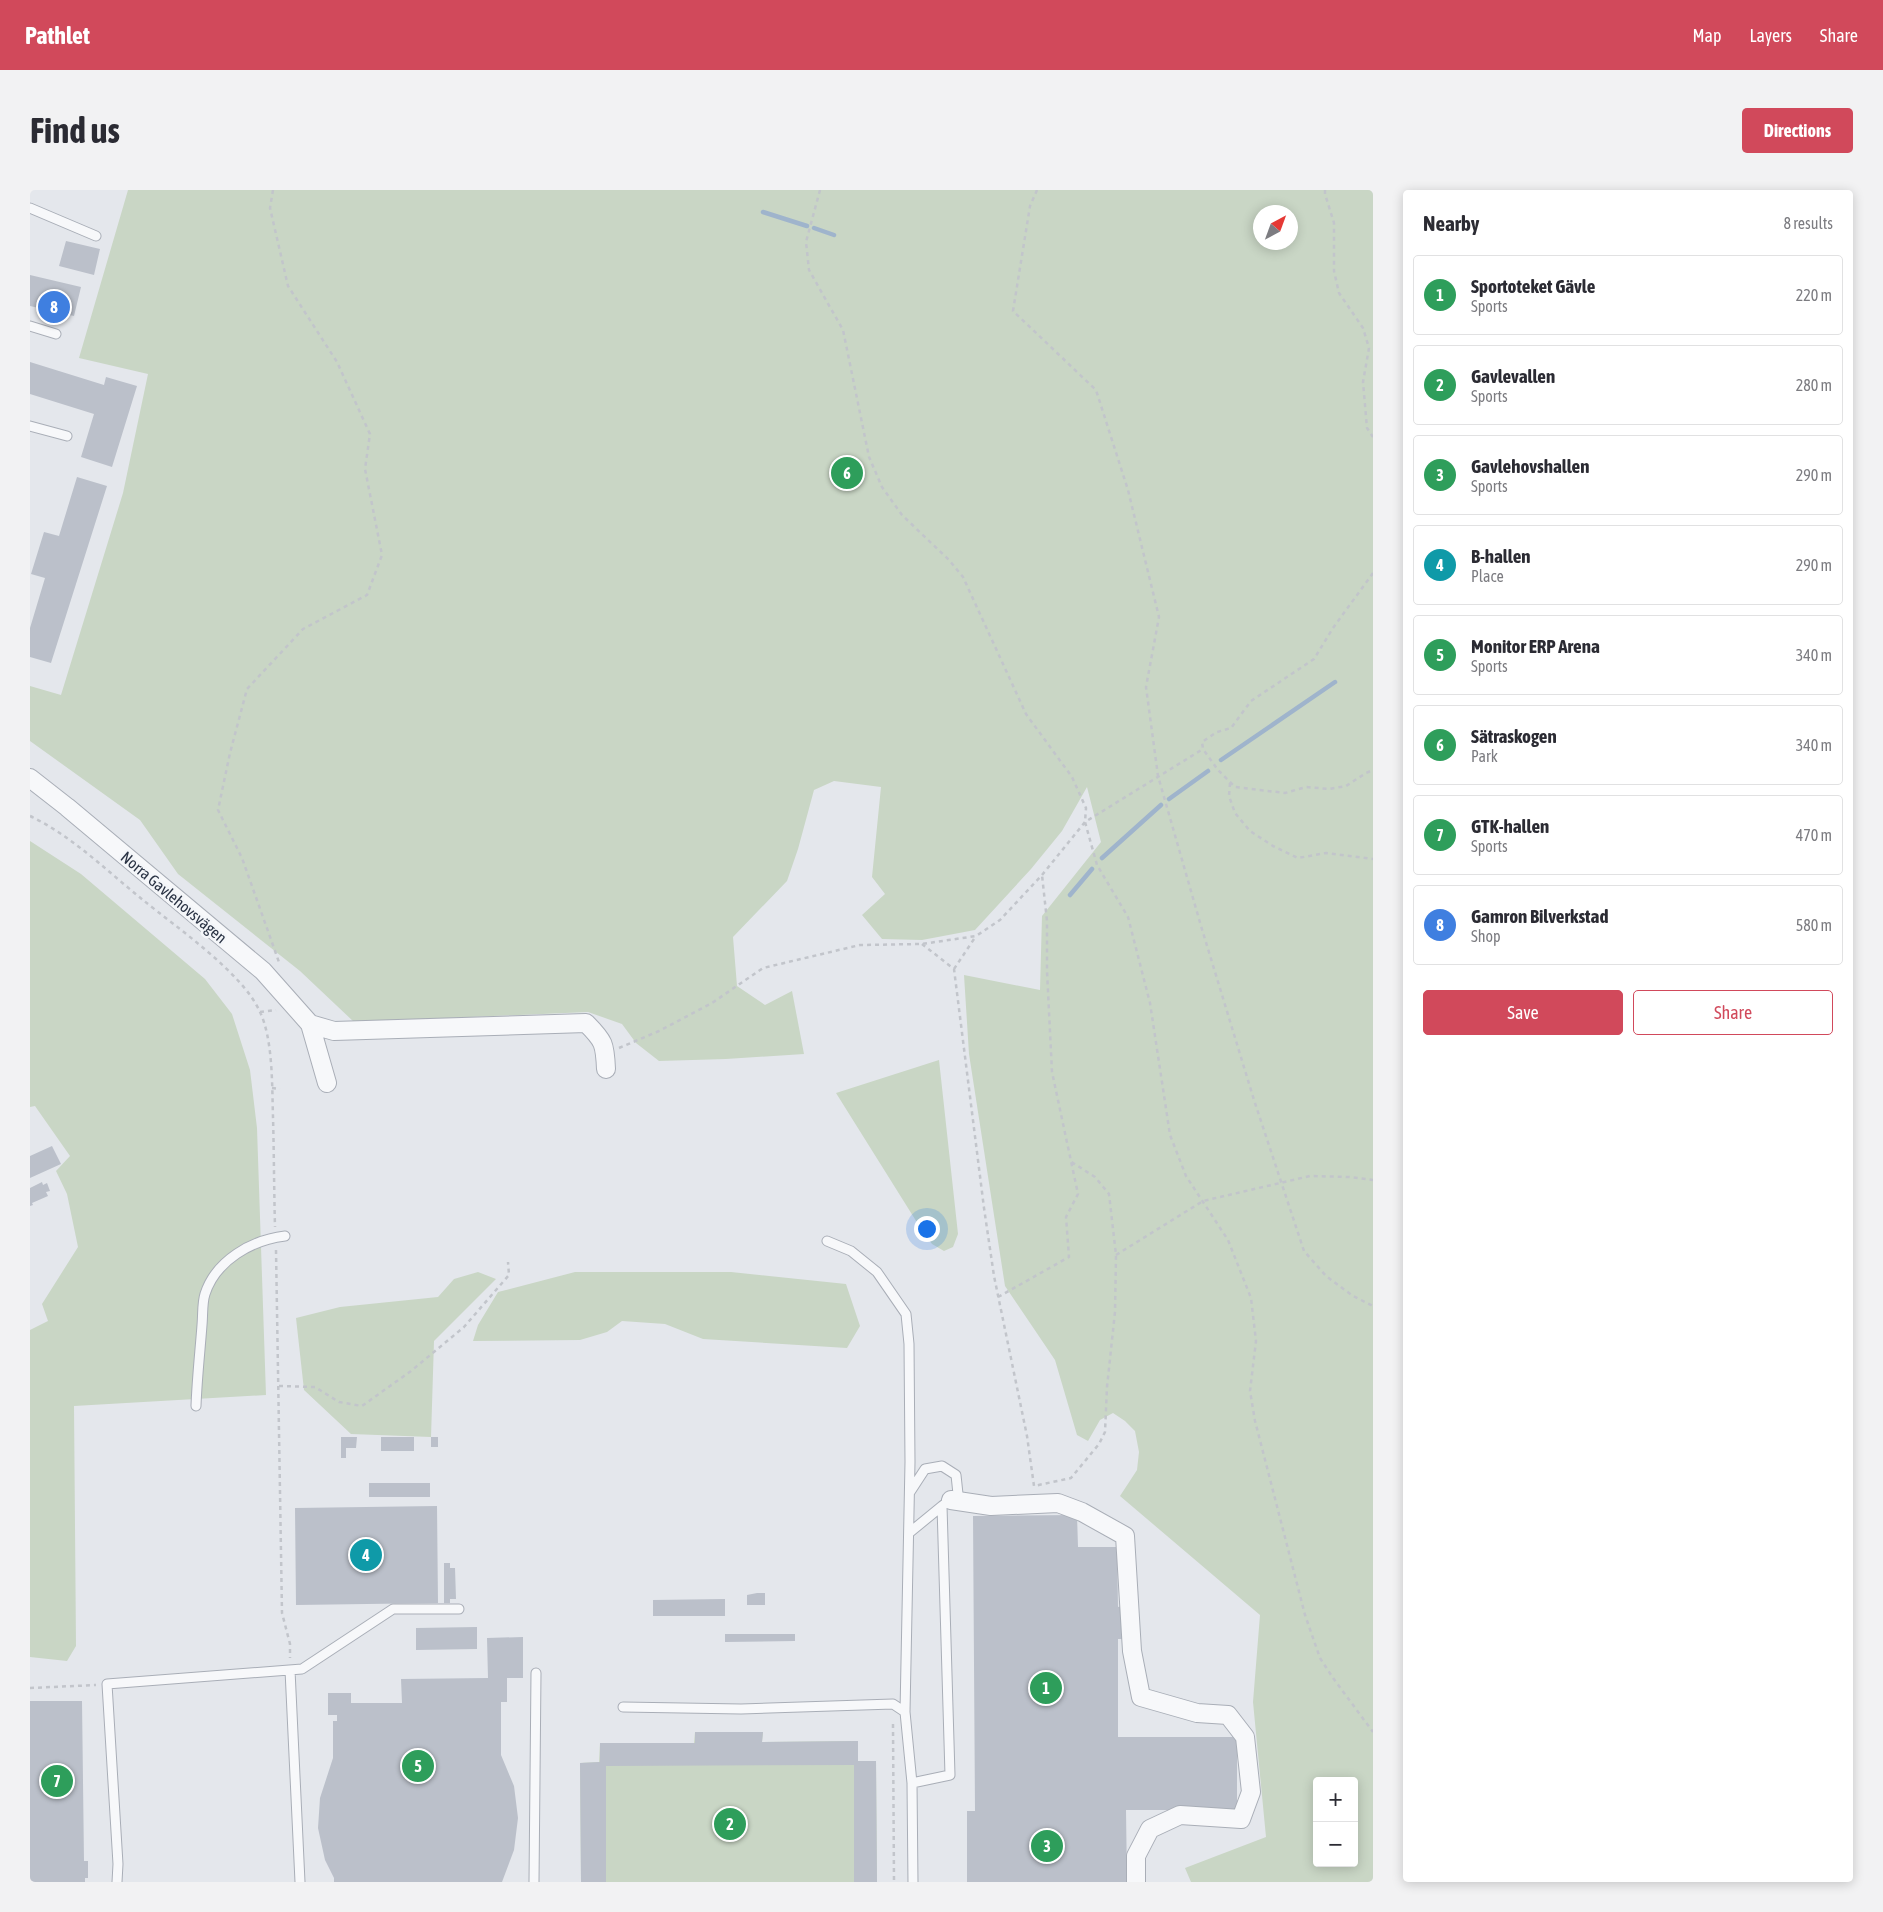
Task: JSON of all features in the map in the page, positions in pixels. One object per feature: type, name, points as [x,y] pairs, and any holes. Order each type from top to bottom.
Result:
[{"type":"street","name":"Norra Gavlehovsvägen","points":[[30,778],[263,971],[310,1024],[327,1083]]},
{"type":"street","points":[[310,1024],[334,1031],[586,1023],[601,1038],[606,1061]]},
{"type":"street","points":[[947,1503],[991,1506],[1058,1503],[1082,1512],[1125,1536],[1132,1651],[1141,1697],[1197,1713],[1228,1715],[1245,1736],[1251,1792],[1241,1819],[1180,1815],[1150,1829],[1136,1856],[1136,1882]]},
{"type":"lane","points":[[30,208],[96,236]]},
{"type":"lane","points":[[30,326],[56,334]]},
{"type":"lane","points":[[30,426],[67,436]]},
{"type":"lane","points":[[196,1406],[196,1383],[205,1294],[217,1271],[233,1257],[254,1243],[286,1236]]},
{"type":"lane","points":[[827,1241],[851,1251],[877,1272],[906,1314],[909,1344],[909,1533],[905,1712],[912,1783],[913,1882]]},
{"type":"lane","points":[[909,1493],[926,1469],[942,1466],[956,1475],[958,1494],[909,1533]]},
{"type":"lane","points":[[912,1783],[950,1775],[947,1503]]},
{"type":"lane","points":[[117,1882],[118,1864],[107,1684],[302,1669],[393,1609],[458,1609]]},
{"type":"lane","points":[[290,1670],[300,1882]]},
{"type":"lane","points":[[534,1882],[536,1673]]},
{"type":"lane","points":[[623,1707],[740,1709],[893,1704],[905,1712]]},
{"type":"path","points":[[273,190],[270,208],[288,286],[337,362],[370,434],[365,469],[382,555],[367,595],[303,629],[247,689],[230,754],[218,810],[242,858],[283,971]]},
{"type":"path","points":[[820,190],[806,242],[809,270],[843,330],[869,457],[878,480],[902,515],[949,560],[962,577],[1026,714],[1072,777],[1086,808],[1085,822],[1097,865],[1128,917],[1150,1003],[1170,1135],[1186,1176],[1228,1240],[1251,1298],[1256,1341],[1250,1391],[1255,1421],[1305,1615],[1320,1658],[1373,1732]]},
{"type":"path","points":[[1037,190],[1030,206],[1013,311],[1096,390],[1128,490],[1159,617],[1146,687],[1158,776],[1204,935],[1304,1252],[1326,1276],[1353,1296],[1373,1306]]},
{"type":"path","points":[[1325,190],[1334,223],[1334,271],[1339,293],[1363,328],[1369,348],[1363,382],[1367,428],[1373,437]]},
{"type":"path","points":[[1373,573],[1332,628],[1314,659],[1251,701],[1230,728],[1217,732],[1202,742],[1203,749],[1235,787],[1284,794],[1306,787],[1329,789],[1346,786],[1373,770]]},
{"type":"path","points":[[1070,1160],[1095,1177],[1109,1194],[1116,1255],[1115,1312],[1107,1387],[1105,1432],[1099,1444],[1071,1478],[1034,1486],[1027,1436],[998,1297],[982,1200],[954,969],[976,936],[1000,920],[1042,875],[1085,822],[1203,749]]},
{"type":"path","points":[[1230,782],[1228,796],[1236,813],[1250,831],[1273,846],[1298,858],[1326,853],[1373,859]]},
{"type":"path","points":[[30,816],[43,822],[72,842],[217,961],[246,988],[260,1012],[268,1043],[272,1088],[282,1613],[290,1644],[290,1670]]},
{"type":"path","points":[[998,1297],[1069,1257],[1066,1217],[1078,1194],[1052,1072],[1047,971],[1048,921],[1042,875]]},
{"type":"path","points":[[606,1061],[712,1003],[763,968],[860,945],[922,944],[976,936]]},
{"type":"path","points":[[922,944],[954,969]]},
{"type":"path","points":[[272,1088],[280,1089]]},
{"type":"path","points":[[1116,1255],[1203,1201],[1310,1176],[1373,1180]]},
{"type":"path","points":[[279,1386],[314,1387],[339,1402],[362,1406],[411,1371],[464,1327],[509,1276],[508,1262]]},
{"type":"path","points":[[30,1688],[107,1684]]},
{"type":"path","points":[[893,1704],[894,1882]]},
{"type":"green space","points":[[128,190],[1373,190],[1373,1882],[1191,1882],[1185,1868],[1266,1837],[1253,1702],[1260,1615],[1120,1496],[1137,1470],[1139,1452],[1135,1431],[1113,1413],[1100,1420],[1088,1441],[1077,1435],[1055,1360],[1005,1286],[969,1054],[964,975],[1040,990],[1042,916],[1101,842],[1087,787],[1062,831],[1031,869],[975,930],[922,940],[882,939],[862,915],[885,894],[872,877],[881,787],[834,781],[814,790],[787,881],[733,937],[737,986],[765,1005],[792,991],[804,1054],[659,1061],[636,1043],[622,1024],[588,1012],[354,1022],[300,971],[178,874],[140,820],[30,741],[30,686],[61,695],[123,493],[148,374],[79,358]]},
{"type":"green space","points":[[30,841],[81,874],[205,979],[232,1014],[250,1070],[257,1128],[266,1395],[74,1406],[76,1646],[67,1661],[30,1657],[30,1330],[48,1321],[42,1304],[78,1247],[67,1194],[56,1171],[70,1156],[35,1106],[30,1107]]},
{"type":"green space","points":[[939,1060],[958,1234],[953,1247],[944,1251],[932,1244],[923,1232],[836,1093]]},
{"type":"green space","points":[[478,1272],[496,1279],[434,1341],[431,1437],[351,1434],[304,1390],[296,1318],[340,1307],[438,1297],[454,1279]]},
{"type":"green space","points":[[575,1272],[731,1272],[846,1284],[860,1326],[847,1348],[703,1339],[665,1324],[622,1321],[607,1332],[580,1340],[473,1341],[478,1325],[498,1292]]},
{"type":"green space","points":[[695,1732],[763,1732],[762,1742],[858,1741],[858,1761],[876,1761],[877,1882],[581,1882],[580,1763],[599,1762],[600,1743],[694,1743]]},
{"type":"building","points":[[66,241],[100,249],[94,275],[59,266]]},
{"type":"building","points":[[30,275],[81,287],[74,316],[30,306]]},
{"type":"building","points":[[30,362],[104,385],[106,377],[137,386],[112,467],[81,457],[94,414],[30,394]]},
{"type":"building","points":[[77,477],[107,486],[51,663],[30,657],[30,628],[45,578],[31,574],[44,532],[59,536]]},
{"type":"building","points":[[52,1146],[61,1164],[30,1178],[30,1156]]},
{"type":"building","points":[[42,1182],[43,1185],[47,1183],[50,1191],[46,1192],[48,1196],[32,1203],[33,1205],[30,1206],[30,1188]]},
{"type":"building","points":[[341,1437],[357,1437],[356,1448],[346,1448],[346,1458],[341,1458]]},
{"type":"building","points":[[381,1437],[414,1437],[414,1451],[381,1451]]},
{"type":"building","points":[[431,1437],[438,1437],[438,1447],[431,1447]]},
{"type":"building","points":[[369,1483],[430,1483],[430,1497],[369,1497]]},
{"type":"building","points":[[437,1506],[438,1603],[296,1605],[295,1508]]},
{"type":"building","points":[[1077,1515],[1078,1547],[1117,1547],[1118,1607],[1122,1606],[1122,1639],[1118,1639],[1118,1737],[1237,1737],[1237,1810],[1126,1810],[1127,1882],[967,1882],[967,1811],[975,1811],[973,1516]]},
{"type":"building","points":[[444,1563],[450,1563],[450,1568],[455,1568],[456,1599],[450,1599],[450,1603],[444,1603]]},
{"type":"building","points":[[765,1593],[765,1605],[747,1605],[747,1595]]},
{"type":"building","points":[[725,1599],[725,1616],[653,1616],[653,1600]]},
{"type":"building","points":[[477,1627],[477,1649],[416,1650],[416,1628]]},
{"type":"building","points":[[725,1634],[795,1634],[795,1641],[725,1642]]},
{"type":"building","points":[[523,1637],[523,1678],[507,1678],[507,1702],[501,1702],[501,1755],[514,1786],[518,1818],[514,1850],[502,1882],[334,1882],[334,1878],[325,1860],[318,1828],[320,1798],[333,1758],[333,1721],[337,1721],[337,1715],[328,1715],[328,1693],[351,1693],[351,1703],[402,1703],[401,1679],[488,1678],[487,1638]]},
{"type":"building","points":[[30,1701],[82,1701],[84,1861],[88,1861],[88,1878],[85,1878],[85,1882],[30,1882]]},
{"type":"building","points":[[695,1732],[763,1732],[762,1742],[858,1741],[858,1761],[876,1761],[877,1882],[854,1882],[854,1765],[606,1766],[606,1882],[581,1882],[580,1763],[600,1762],[600,1743],[695,1743]]},
{"type":"waterway","points":[[763,212],[807,226]]},
{"type":"waterway","points":[[814,228],[834,235]]},
{"type":"waterway","points":[[1221,760],[1335,682]]},
{"type":"waterway","points":[[1169,799],[1208,771]]},
{"type":"waterway","points":[[1102,858],[1161,805]]},
{"type":"waterway","points":[[1070,895],[1092,869]]},
{"type":"place","name":"Gamron Bilverkstad","points":[[54,307]]},
{"type":"place","name":"Sätraskogen","points":[[847,473]]},
{"type":"place","name":"B-hallen","points":[[366,1555]]},
{"type":"place","name":"Sportoteket Gävle","points":[[1046,1688]]},
{"type":"place","name":"Monitor ERP Arena","points":[[418,1766]]},
{"type":"place","name":"GTK-hallen","points":[[57,1781]]},
{"type":"place","name":"Gavlevallen","points":[[730,1824]]},
{"type":"place","name":"Gavlehovshallen","points":[[1047,1846]]}]
